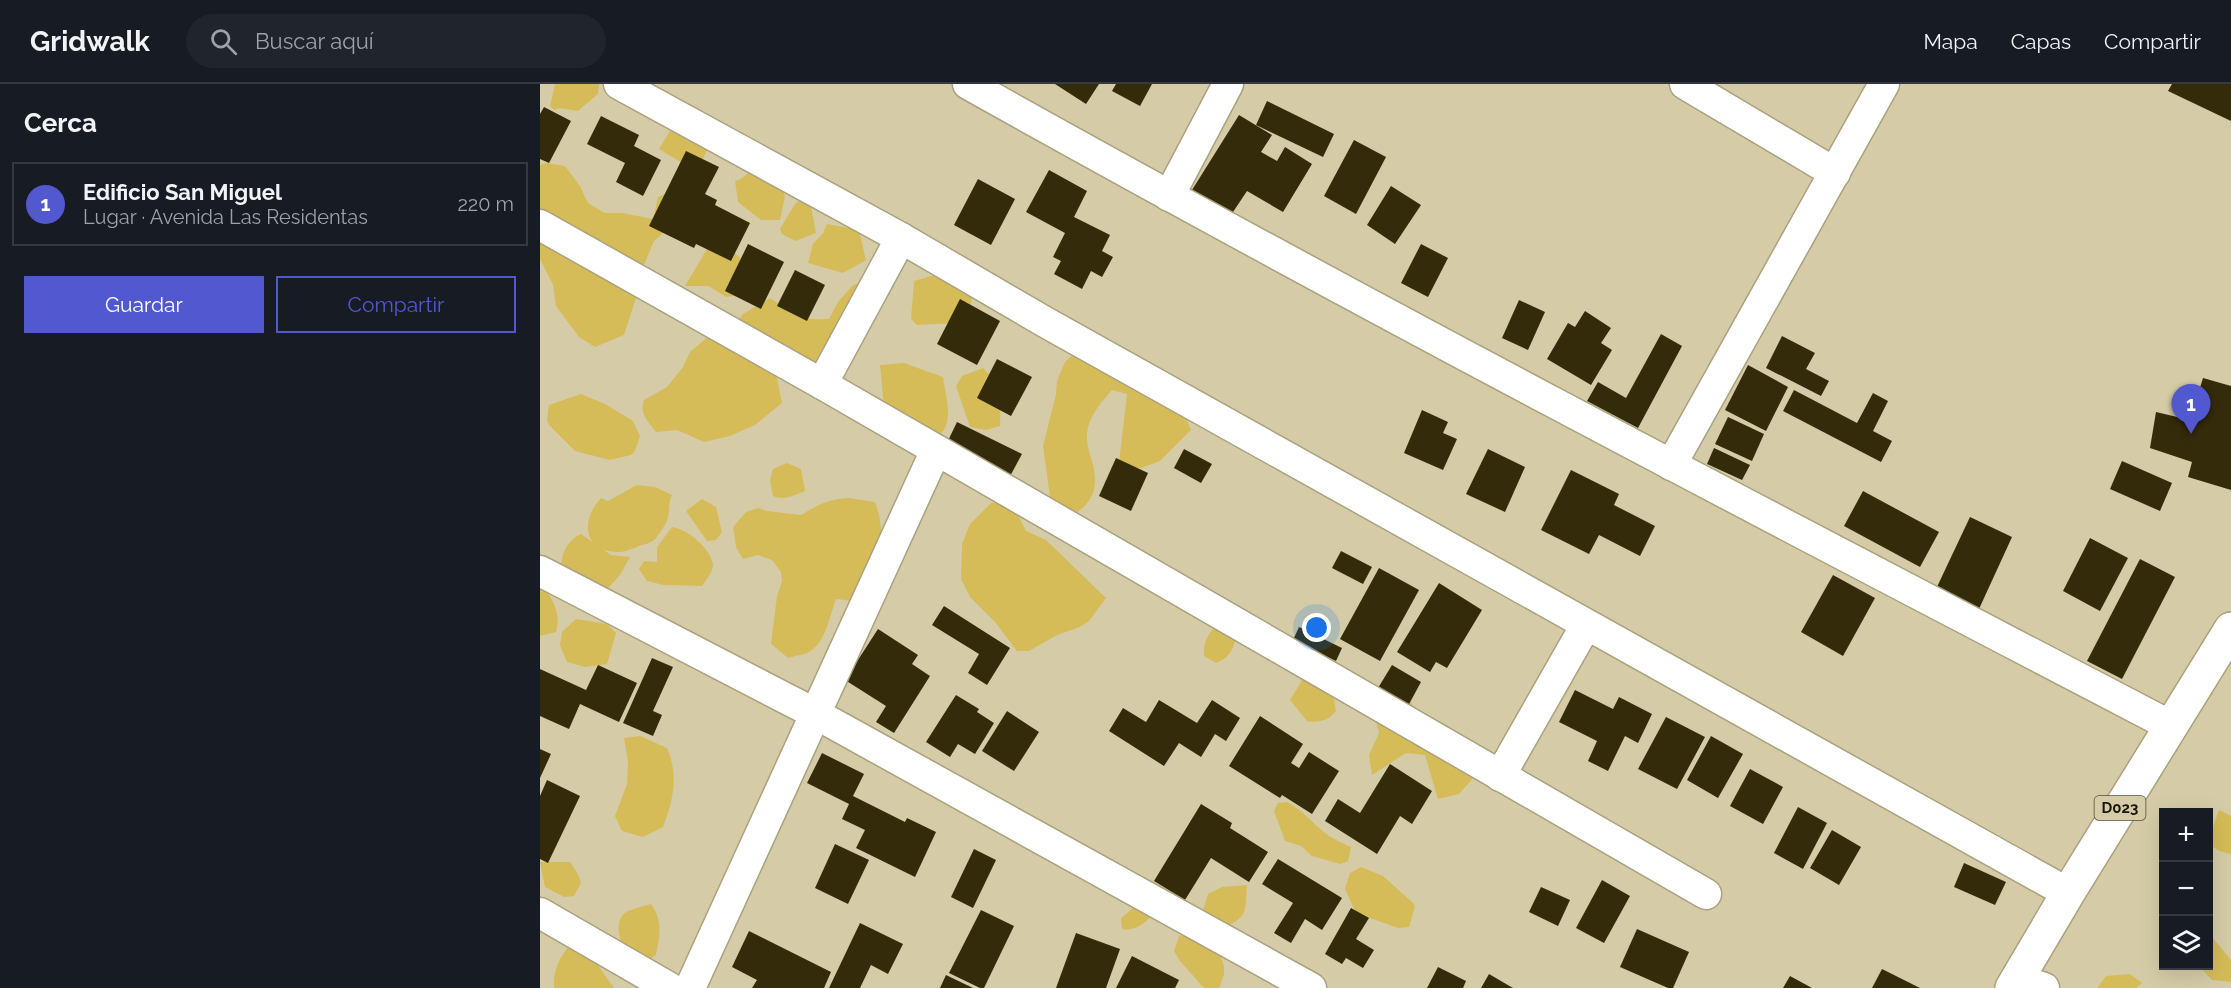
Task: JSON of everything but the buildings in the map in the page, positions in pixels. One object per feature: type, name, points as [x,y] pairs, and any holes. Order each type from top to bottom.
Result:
[{"type":"main road","name":"D023","points":[[2025,985],[2068,893],[2231,629]]},
{"type":"street","points":[[619,84],[901,238],[1045,322],[2068,893]]},
{"type":"street","points":[[968,84],[1169,196],[1671,465],[2170,726]]},
{"type":"street","points":[[1169,196],[1228,84]]},
{"type":"street","points":[[1685,84],[1835,173]]},
{"type":"street","points":[[1671,465],[1884,84]]},
{"type":"street","points":[[540,225],[822,384],[1706,894]]},
{"type":"street","points":[[822,384],[901,238]]},
{"type":"street","points":[[690,988],[936,450]]},
{"type":"street","points":[[540,571],[814,713],[1311,988]]},
{"type":"street","points":[[1500,776],[1586,625]]},
{"type":"street","points":[[540,914],[670,988]]},
{"type":"shaded area","points":[[555,84],[599,84],[598,94],[578,111],[559,108],[554,110],[550,106]]},
{"type":"shaded area","points":[[685,126],[708,148],[697,172],[659,149],[670,131]]},
{"type":"shaded area","points":[[547,163],[565,166],[580,186],[588,203],[605,213],[622,213],[653,219],[658,197],[678,188],[673,225],[654,241],[639,277],[635,301],[624,335],[595,347],[579,337],[556,306],[553,285],[540,259],[540,165]]},
{"type":"shaded area","points":[[755,168],[776,176],[785,196],[780,220],[761,220],[738,202],[735,181]]},
{"type":"shaded area","points":[[800,200],[810,201],[816,233],[795,241],[782,234],[780,229],[795,204]]},
{"type":"shaded area","points":[[827,224],[859,230],[866,260],[843,273],[808,263],[813,244],[823,233]]},
{"type":"shaded area","points":[[710,244],[726,245],[745,262],[741,295],[726,297],[709,286],[685,286]]},
{"type":"shaded area","points":[[935,275],[972,295],[970,310],[958,323],[917,325],[911,319],[914,281]]},
{"type":"shaded area","points":[[873,280],[822,362],[776,374],[782,403],[755,425],[730,436],[704,442],[677,430],[656,432],[645,417],[644,400],[667,387],[683,367],[690,352],[710,335],[728,336],[743,314],[770,298],[798,315],[811,319],[829,319],[838,302],[853,285]]},
{"type":"shaded area","points":[[1076,352],[1177,398],[1191,430],[1160,461],[1141,468],[1118,471],[1127,394],[1112,390],[1095,412],[1087,432],[1095,481],[1092,496],[1083,508],[1067,519],[1051,504],[1043,446],[1057,381],[1065,362]]},
{"type":"shaded area","points":[[904,363],[943,377],[946,396],[948,417],[945,428],[930,444],[917,451],[904,450],[894,442],[887,428],[884,411],[880,365]]},
{"type":"shaded area","points":[[983,368],[1001,387],[1000,426],[986,430],[970,427],[956,386],[962,376]]},
{"type":"shaded area","points":[[581,394],[605,404],[633,421],[640,436],[635,451],[631,455],[610,460],[575,451],[549,425],[547,420],[549,405]]},
{"type":"shaded area","points":[[787,463],[801,469],[805,491],[785,498],[773,496],[770,480],[773,469]]},
{"type":"shaded area","points":[[637,485],[655,487],[672,495],[668,518],[663,528],[652,541],[626,551],[609,551],[599,547],[593,542],[588,526],[594,507],[601,498],[608,501]]},
{"type":"shaded area","points":[[849,498],[875,502],[879,514],[886,563],[862,602],[836,599],[819,643],[807,653],[788,658],[771,644],[777,596],[782,581],[781,572],[772,560],[758,555],[743,559],[736,547],[733,527],[746,512],[758,508],[801,515],[824,503]]},
{"type":"shaded area","points":[[702,499],[716,507],[722,532],[716,540],[707,541],[686,511]]},
{"type":"shaded area","points":[[1011,501],[1026,531],[1046,540],[1106,598],[1089,621],[1029,651],[1017,651],[995,622],[970,597],[961,579],[962,544],[970,524],[991,503]]},
{"type":"shaded area","points":[[672,527],[691,535],[708,552],[713,565],[702,586],[663,585],[647,581],[639,569],[644,561],[657,562],[657,547]]},
{"type":"shaded area","points":[[581,534],[611,555],[630,557],[620,575],[603,594],[560,571],[565,549]]},
{"type":"shaded area","points":[[540,581],[551,599],[558,618],[556,632],[540,636]]},
{"type":"shaded area","points":[[576,619],[607,624],[616,633],[607,664],[585,667],[567,662],[560,645],[562,632]]},
{"type":"shaded area","points":[[1218,624],[1236,633],[1231,651],[1216,663],[1204,656],[1204,646],[1211,631]]},
{"type":"shaded area","points":[[1304,677],[1332,686],[1336,711],[1326,719],[1307,721],[1290,700]]},
{"type":"shaded area","points":[[1407,697],[1425,722],[1475,776],[1459,794],[1438,799],[1425,755],[1406,753],[1372,775],[1369,755],[1379,733],[1370,698]]},
{"type":"shaded area","points":[[640,736],[667,748],[674,778],[670,808],[663,827],[643,837],[622,831],[615,816],[627,784],[628,762],[624,738]]},
{"type":"shaded area","points":[[1287,802],[1329,836],[1351,847],[1348,861],[1340,864],[1312,856],[1301,846],[1285,841],[1274,811],[1278,803]]},
{"type":"shaded area","points":[[2219,810],[2231,816],[2231,854],[2213,847],[2213,827]]},
{"type":"shaded area","points":[[540,862],[570,862],[581,883],[574,896],[564,897],[545,887]]},
{"type":"shaded area","points":[[1361,867],[1383,876],[1413,903],[1415,906],[1409,927],[1398,928],[1356,913],[1345,889],[1350,873]]},
{"type":"shaded area","points":[[1247,885],[1244,912],[1238,920],[1224,927],[1201,918],[1208,894],[1222,887]]},
{"type":"shaded area","points":[[651,904],[659,922],[659,935],[656,955],[647,961],[626,954],[620,937],[619,925],[620,919],[628,911]]},
{"type":"shaded area","points":[[1138,904],[1151,916],[1138,927],[1122,929],[1121,918]]},
{"type":"shaded area","points":[[1192,934],[1215,941],[1224,966],[1219,988],[1204,988],[1174,951],[1179,936]]},
{"type":"shaded area","points":[[2213,938],[2231,960],[2231,982],[2212,980],[2203,970],[2213,970]]},
{"type":"shaded area","points":[[571,944],[597,964],[614,988],[554,988],[558,964]]},
{"type":"shaded area","points":[[2130,974],[2142,983],[2136,988],[2097,988],[2106,976]]},
{"type":"place","name":"Edificio San Miguel","points":[[2191,434]]}]
